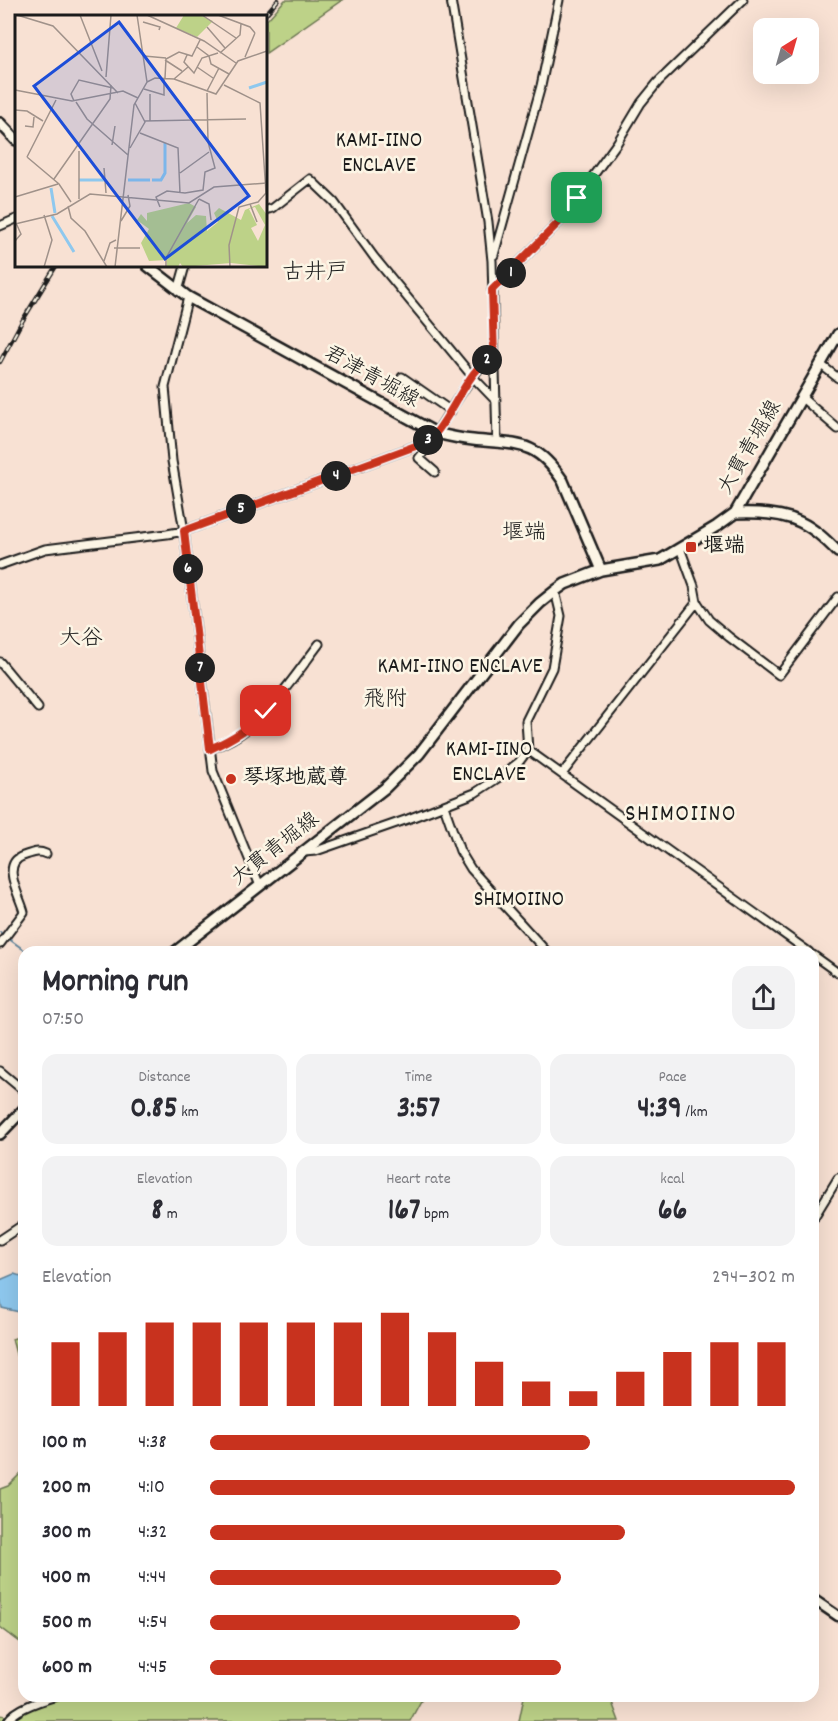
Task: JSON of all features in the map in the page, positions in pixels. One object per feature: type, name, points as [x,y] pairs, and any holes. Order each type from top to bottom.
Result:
[{"type":"main road","points":[[0,123],[15,139]]},
{"type":"main road","name":"君津青堀線","points":[[149,267],[188,297],[438,433],[472,440],[516,443],[542,456],[563,481],[602,570]]},
{"type":"main road","name":"大貫青堀線","points":[[183,946],[385,788],[405,769],[519,624],[555,591],[565,584],[602,570],[654,562],[717,526],[735,513],[838,335]]},
{"type":"main road","points":[[735,513],[781,516],[800,522],[822,537],[838,552]]},
{"type":"main road","points":[[0,1134],[18,1115]]},
{"type":"street","points":[[451,0],[484,188],[492,261],[497,442]]},
{"type":"street","points":[[492,261],[541,86],[560,0]]},
{"type":"street","points":[[492,290],[561,220],[611,152],[641,103],[658,82],[743,0]]},
{"type":"street","points":[[267,210],[273,208],[310,179],[334,202],[374,257],[472,376],[496,401]]},
{"type":"street","points":[[0,226],[15,219]]},
{"type":"street","points":[[178,291],[185,267]]},
{"type":"street","points":[[188,297],[165,387],[172,461],[184,531],[213,771],[260,886]]},
{"type":"street","points":[[435,472],[420,461],[420,456],[438,433],[472,376],[489,358],[494,357]]},
{"type":"street","points":[[820,364],[838,378]]},
{"type":"street","points":[[402,377],[451,411]]},
{"type":"street","points":[[801,397],[838,429]]},
{"type":"street","points":[[0,565],[45,549],[184,531],[421,444],[438,433]]},
{"type":"street","points":[[680,548],[694,586],[697,602],[709,620],[779,675],[838,597]]},
{"type":"street","points":[[304,852],[316,851],[444,806],[475,793],[519,762],[528,750],[526,721],[552,668],[561,616],[555,591]]},
{"type":"street","points":[[562,774],[697,602]]},
{"type":"street","points":[[210,749],[231,740],[246,730],[266,711],[319,644]]},
{"type":"street","points":[[0,662],[38,708]]},
{"type":"street","points":[[528,750],[801,946]]},
{"type":"street","points":[[444,806],[460,851],[471,869],[542,946]]},
{"type":"street","points":[[0,944],[24,912],[12,876],[13,863],[17,858],[38,851],[46,854]]},
{"type":"street","points":[[819,960],[838,973]]},
{"type":"street","points":[[0,1071],[18,1086]]},
{"type":"street","points":[[819,1209],[838,1178]]},
{"type":"street","points":[[0,1239],[18,1228]]},
{"type":"street","points":[[819,1603],[838,1616]]},
{"type":"street","points":[[8,1721],[12,1714],[38,1702]]},
{"type":"green space","points":[[285,0],[342,0],[267,52],[267,20]]},
{"type":"green space","points":[[18,1337],[18,1362],[12,1339]]},
{"type":"green space","points":[[18,1476],[18,1640],[0,1627],[0,1489],[8,1486]]},
{"type":"green space","points":[[30,1702],[420,1702],[410,1721],[0,1721],[0,1715],[7,1716],[20,1706]]},
{"type":"green space","points":[[523,1702],[612,1702],[619,1721],[519,1721]]},
{"type":"water","points":[[14,1274],[18,1275],[18,1312],[2,1308],[0,1280]]},
{"type":"waterway","points":[[9,939],[19,946]]},
{"type":"railway","points":[[265,15],[278,0]]},
{"type":"railway","points":[[0,362],[55,267]]},
{"type":"place","name":"堰端","points":[[691,547]]},
{"type":"place","name":"琴塚地蔵尊","points":[[231,779]]},
{"type":"district","name":"KAMI-IINO ENCLAVE","points":[[379,154]]},
{"type":"district","name":"古井戸","points":[[315,273]]},
{"type":"district","name":"堰端","points":[[524,533]]},
{"type":"district","name":"大谷","points":[[81,639]]},
{"type":"district","name":"KAMI-IINO ENCLAVE","points":[[460,667]]},
{"type":"district","name":"飛附","points":[[385,700]]},
{"type":"district","name":"KAMI-IINO ENCLAVE","points":[[489,762]]},
{"type":"district","name":"SHIMOIINO","points":[[681,815]]},
{"type":"district","name":"SHIMOIINO","points":[[519,900]]},
{"type":"route","points":[[266,711],[246,730],[231,740],[210,749],[184,531],[345,473],[421,444],[433,437],[472,376],[489,358],[494,357],[492,290],[561,220],[577,198]]}]
